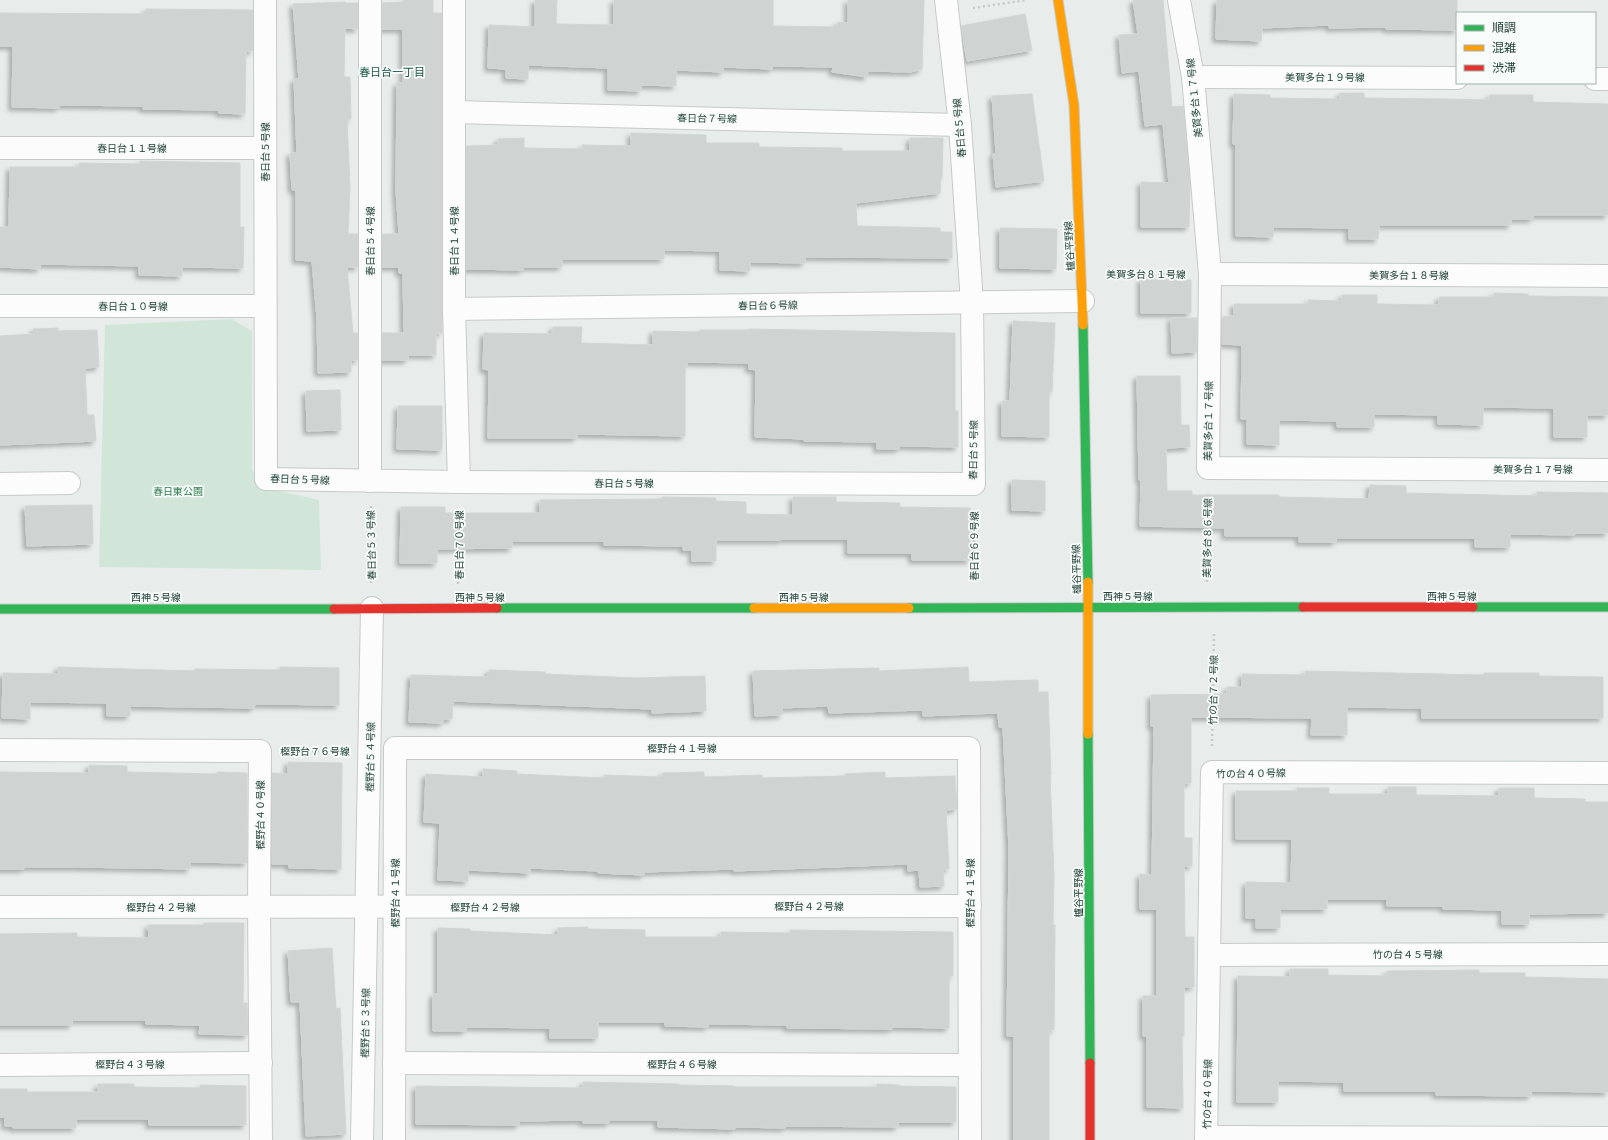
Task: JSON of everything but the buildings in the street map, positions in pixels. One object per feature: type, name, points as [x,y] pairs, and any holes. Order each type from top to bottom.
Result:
[{"type":"street","name":"春日台５号線","points":[[265,0],[266,478],[459,482],[974,484],[972,303],[960,125],[946,6]]},
{"type":"street","name":"春日台５４号線","points":[[370,0],[370,481]]},
{"type":"street","name":"春日台１４号線","points":[[454,0],[454,309],[459,482]]},
{"type":"street","name":"櫨谷平野線","points":[[1058,0],[1074,105],[1083,301],[1088,607],[1090,1140]]},
{"type":"street","name":"美賀多台１７号線","points":[[1179,0],[1193,77],[1210,274],[1208,468],[1608,470]]},
{"type":"street","name":"美賀多台１９号線","points":[[1193,77],[1456,78]]},
{"type":"street","points":[[1596,79],[1608,79]]},
{"type":"street","name":"春日台７号線","points":[[454,112],[960,125]]},
{"type":"street","name":"春日台１１号線","points":[[0,148],[265,148]]},
{"type":"street","name":"美賀多台１８号線","points":[[1210,274],[1608,276]]},
{"type":"street","name":"春日台６号線","points":[[454,309],[1083,301]]},
{"type":"street","name":"春日台１０号線","points":[[0,306],[265,306]]},
{"type":"street","points":[[0,484],[69,483]]},
{"type":"street","name":"西神５号線","points":[[0,608],[1608,607]]},
{"type":"street","name":"樫野台５４号線","points":[[367,907],[372,608]]},
{"type":"street","name":"樫野台４１号線","points":[[394,1140],[395,748],[969,748],[970,1140]]},
{"type":"street","points":[[0,750],[260,751]]},
{"type":"street","name":"樫野台４０号線","points":[[260,751],[259,907],[261,1140]]},
{"type":"street","name":"竹の台４０号線","points":[[1206,1139],[1212,772],[1608,773]]},
{"type":"street","name":"樫野台４２号線","points":[[0,907],[970,906]]},
{"type":"street","name":"樫野台５３号線","points":[[362,1140],[367,907]]},
{"type":"street","name":"竹の台４５号線","points":[[1209,955],[1608,954]]},
{"type":"street","name":"樫野台４３号線","points":[[0,1065],[261,1063]]},
{"type":"street","name":"樫野台４６号線","points":[[394,1063],[970,1065]]},
{"type":"street","points":[[1206,1139],[1608,1138]]},
{"type":"path","points":[[946,6],[1027,0]]},
{"type":"path","name":"美賀多台８１号線","points":[[1081,274],[1210,274]]},
{"type":"path","name":"美賀多台８６号線","points":[[1208,468],[1210,607]]},
{"type":"path","name":"春日台５３号線","points":[[370,481],[372,608]]},
{"type":"path","name":"春日台７０号線","points":[[458,608],[459,482]]},
{"type":"path","name":"春日台６９号線","points":[[974,484],[974,607]]},
{"type":"path","name":"竹の台７２号線","points":[[1210,607],[1212,772]]},
{"type":"path","name":"樫野台７６号線","points":[[260,751],[370,751]]},
{"type":"green space","name":"春日東公園","points":[[232,319],[252,331],[252,470],[261,487],[319,500],[321,570],[99,567],[105,325]]},
{"type":"traffic: fast","points":[[1083,325],[1088,582]]},
{"type":"traffic: fast","points":[[909,608],[1303,607]]},
{"type":"traffic: fast","points":[[1473,607],[1608,607]]},
{"type":"traffic: fast","points":[[497,608],[754,608]]},
{"type":"traffic: fast","points":[[0,609],[334,609]]},
{"type":"traffic: fast","points":[[1088,734],[1090,1063]]},
{"type":"traffic: slow","points":[[1058,0],[1074,105],[1083,325]]},
{"type":"traffic: slow","points":[[1088,582],[1088,734]]},
{"type":"traffic: slow","points":[[754,608],[909,608]]},
{"type":"traffic: jam","points":[[1303,607],[1473,607]]},
{"type":"traffic: jam","points":[[334,609],[497,608]]},
{"type":"traffic: jam","points":[[1090,1063],[1090,1140]]},
{"type":"district","name":"春日台一丁目","points":[[392,72]]}]
